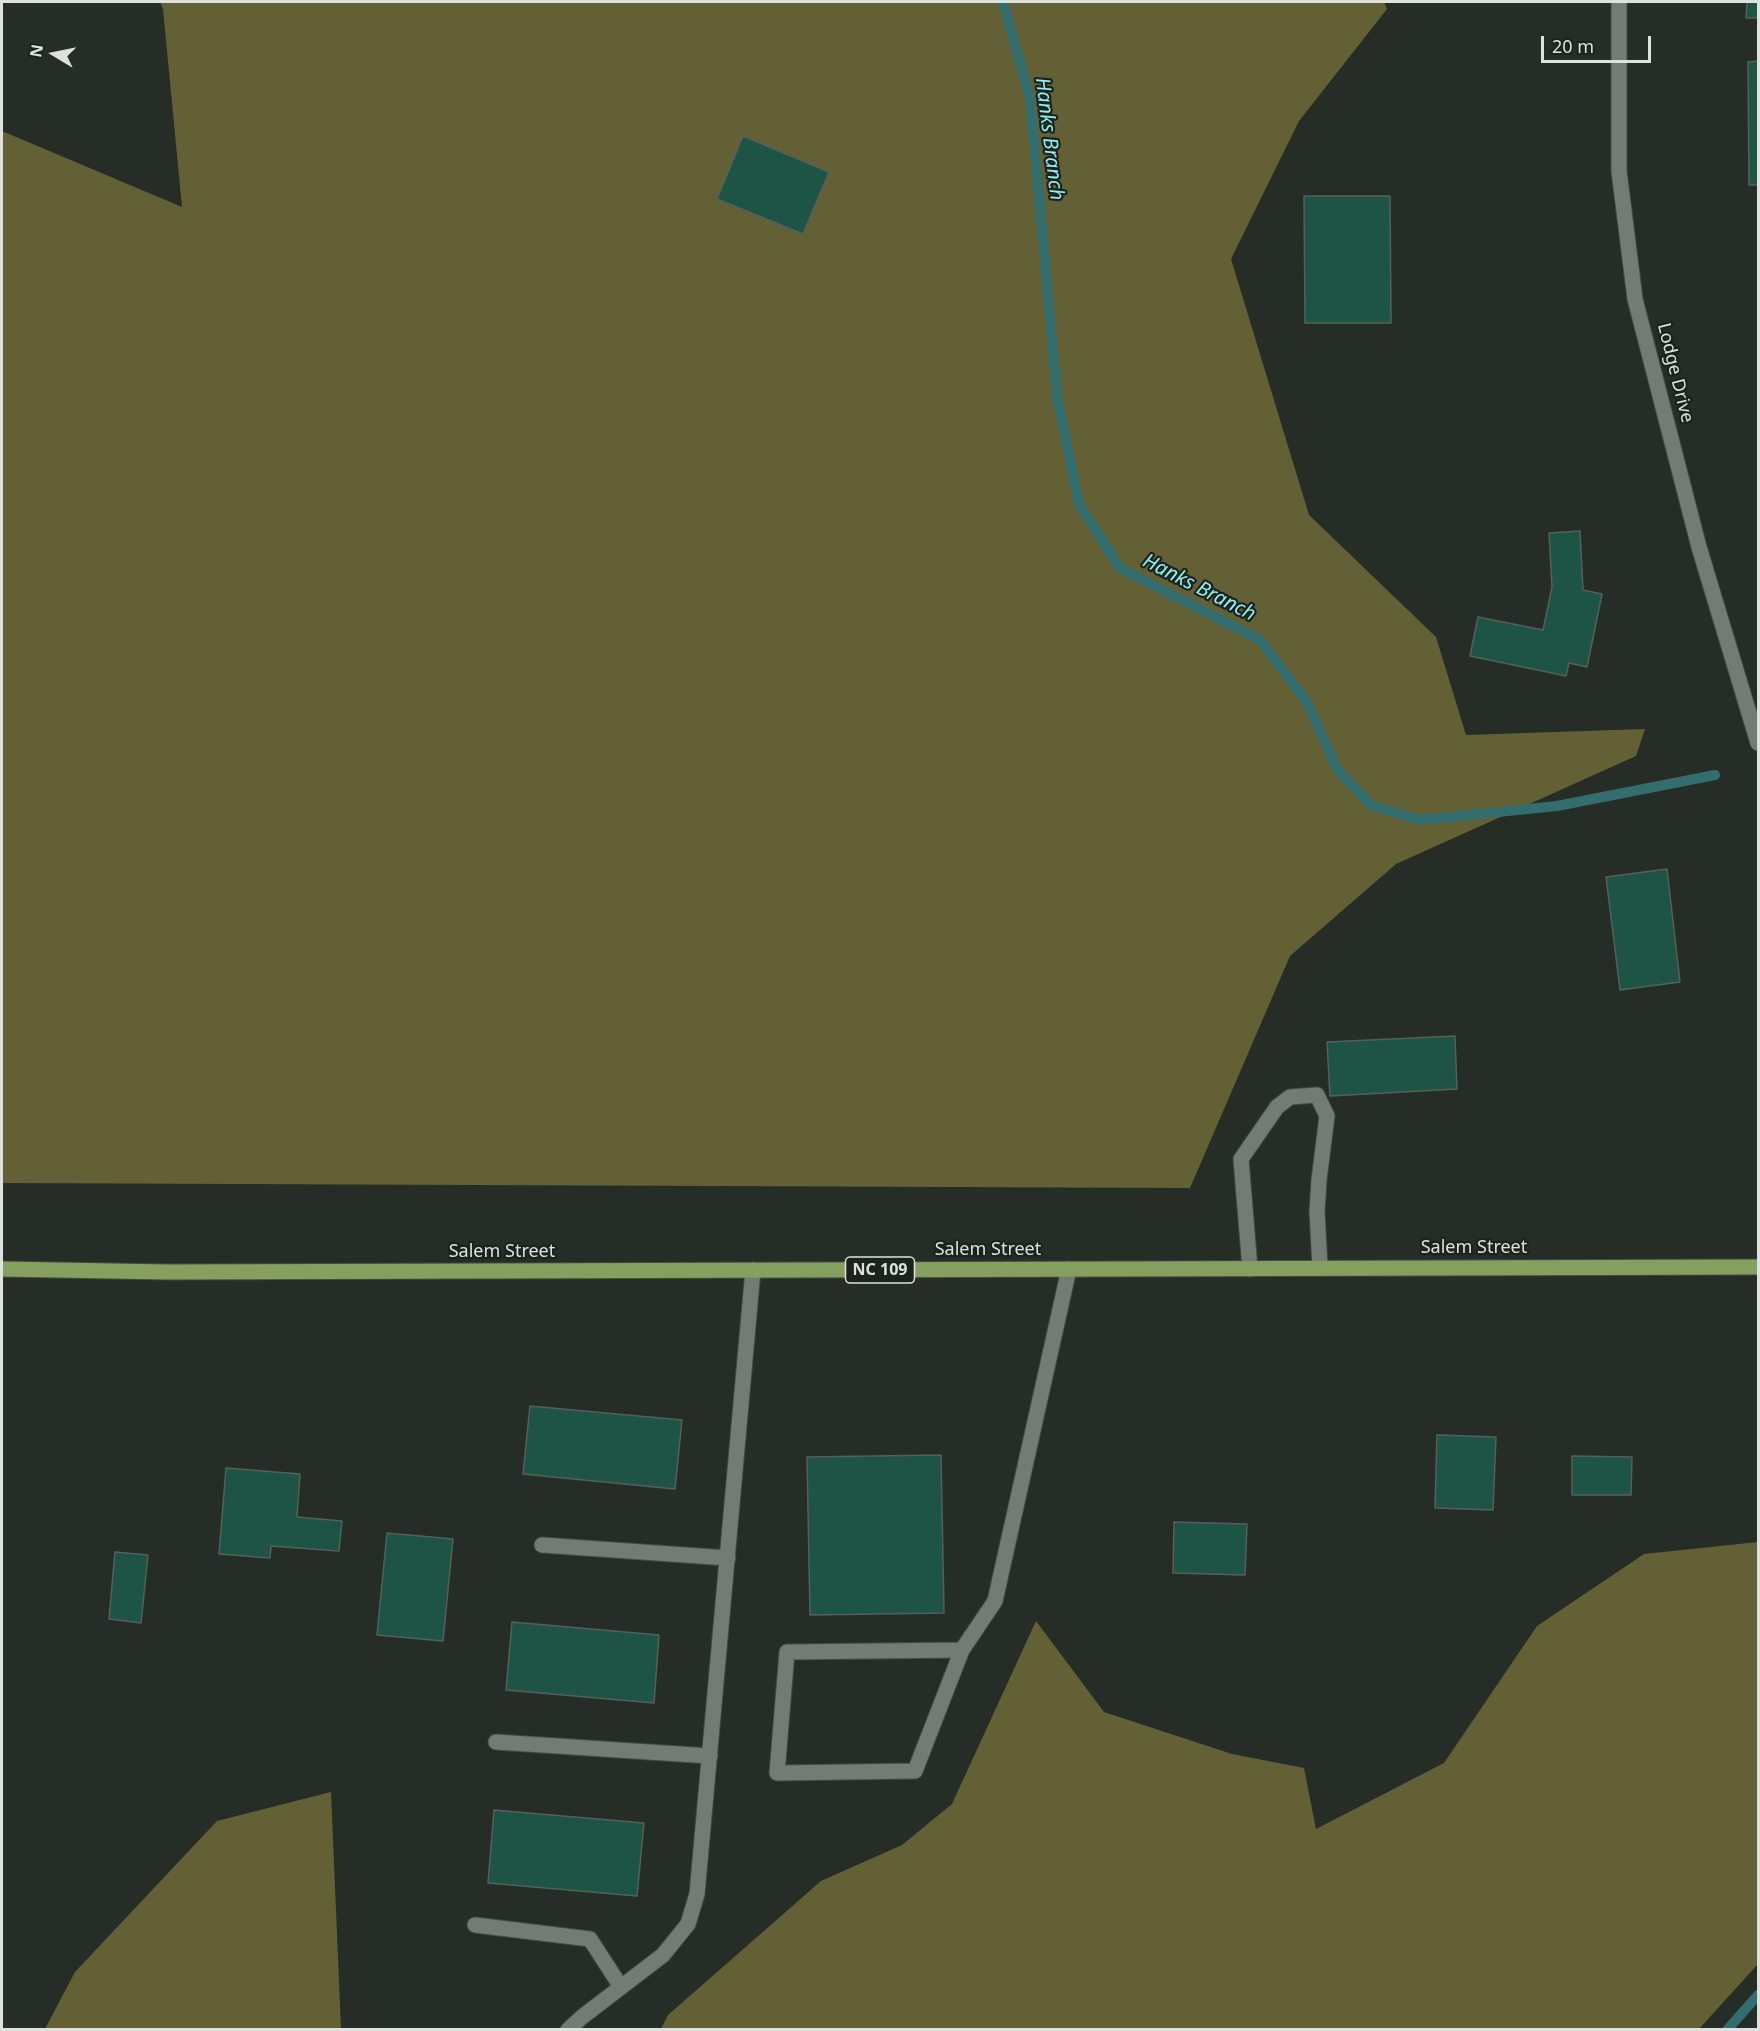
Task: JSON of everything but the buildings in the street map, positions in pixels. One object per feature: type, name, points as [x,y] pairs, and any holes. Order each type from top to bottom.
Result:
[{"type":"main road","name":"Salem Street","points":[[2,1269],[168,1272],[1758,1267]]},
{"type":"street","name":"Lodge Drive","points":[[1619,2],[1619,171],[1635,299],[1699,547],[1758,743]]},
{"type":"street","points":[[1250,1269],[1241,1159],[1277,1107],[1290,1097],[1317,1095],[1327,1116],[1317,1211],[1320,1268]]},
{"type":"street","points":[[962,1650],[787,1652],[777,1773],[915,1771],[962,1650],[995,1601],[1069,1269]]},
{"type":"street","points":[[568,2030],[582,2016],[663,1955],[687,1924],[697,1894],[753,1270]]},
{"type":"street","points":[[543,1545],[728,1558]]},
{"type":"street","points":[[496,1742],[710,1756]]},
{"type":"street","points":[[475,1925],[590,1938],[621,1987]]},
{"type":"shaded area","points":[[160,2],[1384,2],[1387,9],[1299,121],[1231,259],[1309,515],[1436,637],[1466,735],[1645,729],[1636,756],[1396,864],[1290,956],[1190,1188],[2,1183],[2,131],[182,207],[163,9]]},
{"type":"shaded area","points":[[1758,1542],[1758,1964],[1699,2029],[661,2029],[668,2015],[821,1881],[902,1845],[952,1804],[1036,1621],[1104,1712],[1232,1754],[1304,1768],[1316,1829],[1444,1763],[1537,1626],[1644,1554]]},
{"type":"shaded area","points":[[331,1792],[341,2029],[45,2029],[75,1972],[217,1821]]},
{"type":"waterway","name":"Hanks Branch","points":[[1003,2],[1030,98],[1057,395],[1079,504],[1120,568],[1260,640],[1307,702],[1337,769],[1371,805],[1419,820],[1557,806],[1715,775]]},
{"type":"waterway","name":"Hanks Branch","points":[[1727,2030],[1758,1995]]}]
